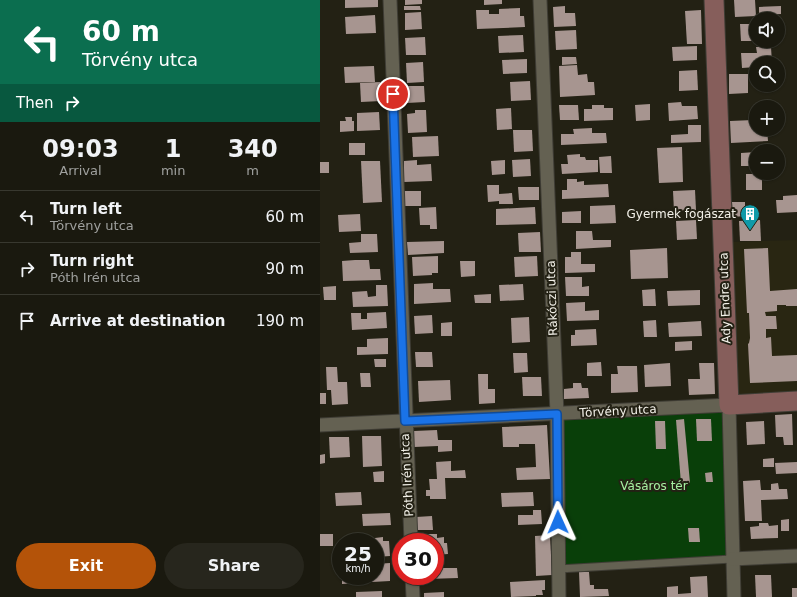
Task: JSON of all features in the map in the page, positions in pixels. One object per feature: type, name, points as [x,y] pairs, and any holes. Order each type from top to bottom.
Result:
[{"type":"street","name":"Póth Irén utca","points":[[390,0],[410,533]]},
{"type":"street","name":"Rákóczi utca","points":[[540,0],[557,414],[558,569],[560,597]]},
{"type":"street","name":"Ady Endre utca","points":[[714,0],[729,405],[734,597]]},
{"type":"street","name":"Törvény utca","points":[[320,425],[797,402]]},
{"type":"street","points":[[732,559],[797,556]]},
{"type":"street","points":[[412,585],[413,597]]},
{"type":"lane","points":[[558,569],[732,559]]},
{"type":"shaded area","points":[[797,240],[797,392],[736,394],[731,242]]},
{"type":"green space","name":"Vásáros tér","points":[[729,405],[732,559],[558,569],[557,414]]},
{"type":"building","points":[[345,0],[378,0],[378,7],[345,8]]},
{"type":"building","points":[[405,0],[422,0],[422,4],[405,5]]},
{"type":"building","points":[[484,0],[502,0],[502,4],[484,5]]},
{"type":"building","points":[[734,0],[755,0],[756,12],[749,12],[749,16],[735,17]]},
{"type":"building","points":[[404,6],[420,6],[421,10],[404,10]]},
{"type":"building","points":[[565,6],[565,13],[575,13],[576,26],[554,27],[553,7]]},
{"type":"building","points":[[781,6],[781,12],[759,12],[759,7]]},
{"type":"building","points":[[520,8],[520,16],[524,16],[525,27],[477,29],[476,10],[489,10],[489,14],[499,14],[499,9]]},
{"type":"building","points":[[701,10],[702,44],[687,44],[685,11]]},
{"type":"building","points":[[421,12],[422,29],[405,30],[405,13]]},
{"type":"building","points":[[375,15],[376,33],[346,34],[345,17]]},
{"type":"building","points":[[740,24],[749,24],[749,41],[741,41]]},
{"type":"building","points":[[576,30],[577,49],[556,50],[555,31]]},
{"type":"building","points":[[523,35],[524,52],[499,53],[498,36]]},
{"type":"building","points":[[425,37],[426,55],[406,55],[405,38]]},
{"type":"building","points":[[697,46],[697,60],[673,61],[672,47]]},
{"type":"building","points":[[756,48],[771,48],[772,56],[749,56],[749,68],[742,68],[741,53],[757,53]]},
{"type":"building","points":[[562,57],[576,57],[577,64],[562,65]]},
{"type":"building","points":[[527,59],[527,73],[503,74],[502,60]]},
{"type":"building","points":[[423,62],[424,82],[407,83],[406,63]]},
{"type":"building","points":[[577,65],[578,75],[587,74],[588,82],[594,82],[595,95],[560,97],[559,66]]},
{"type":"building","points":[[374,66],[375,82],[345,83],[344,67]]},
{"type":"building","points":[[697,70],[698,90],[679,91],[679,71]]},
{"type":"building","points":[[729,74],[748,74],[748,93],[729,94]]},
{"type":"building","points":[[530,81],[531,100],[511,101],[510,82]]},
{"type":"building","points":[[380,82],[381,101],[361,102],[360,83]]},
{"type":"building","points":[[406,86],[424,86],[425,102],[407,103]]},
{"type":"building","points":[[681,102],[682,106],[697,106],[698,119],[669,121],[668,103]]},
{"type":"building","points":[[650,104],[650,120],[636,121],[635,105]]},
{"type":"building","points":[[559,105],[578,105],[579,120],[560,120]]},
{"type":"building","points":[[592,105],[604,105],[604,108],[613,108],[613,120],[584,121],[584,109],[592,109]]},
{"type":"building","points":[[511,108],[512,129],[497,130],[496,109]]},
{"type":"building","points":[[415,110],[426,110],[427,132],[408,133],[407,114],[415,113]]},
{"type":"building","points":[[379,112],[380,130],[357,131],[357,113]]},
{"type":"building","points":[[345,117],[352,117],[352,121],[354,121],[354,131],[340,132],[340,121],[346,121]]},
{"type":"building","points":[[749,120],[749,136],[768,136],[768,141],[731,143],[730,121]]},
{"type":"building","points":[[688,125],[701,125],[701,142],[671,143],[671,135],[688,134]]},
{"type":"building","points":[[592,128],[592,133],[606,133],[607,143],[561,145],[561,134],[574,134],[573,129]]},
{"type":"building","points":[[513,130],[532,130],[533,151],[514,152]]},
{"type":"building","points":[[438,136],[439,156],[413,157],[412,137]]},
{"type":"building","points":[[349,143],[365,143],[365,155],[349,155]]},
{"type":"building","points":[[682,147],[683,182],[659,183],[657,148]]},
{"type":"building","points":[[749,152],[749,166],[741,166],[741,153]]},
{"type":"building","points":[[580,154],[580,157],[585,157],[586,160],[598,160],[598,172],[562,174],[561,164],[568,164],[567,155]]},
{"type":"building","points":[[611,156],[612,173],[600,173],[599,157]]},
{"type":"building","points":[[530,159],[531,176],[513,177],[512,160]]},
{"type":"building","points":[[417,160],[417,165],[431,164],[432,181],[404,182],[404,161]]},
{"type":"building","points":[[505,160],[505,174],[492,175],[491,161]]},
{"type":"building","points":[[361,161],[380,161],[382,202],[363,203]]},
{"type":"building","points":[[320,162],[329,162],[329,173],[320,173]]},
{"type":"building","points":[[746,174],[749,174],[749,180],[762,180],[762,190],[746,190]]},
{"type":"building","points":[[567,179],[577,179],[577,182],[584,181],[584,185],[608,184],[609,197],[562,199],[562,190],[567,190]]},
{"type":"building","points":[[487,185],[499,185],[499,194],[512,193],[513,204],[499,204],[499,201],[488,202]]},
{"type":"building","points":[[518,187],[539,187],[539,200],[519,200]]},
{"type":"building","points":[[695,190],[696,210],[674,211],[673,191]]},
{"type":"building","points":[[404,191],[421,191],[421,206],[405,206]]},
{"type":"building","points":[[797,195],[797,212],[777,213],[776,200],[783,200],[783,196]]},
{"type":"building","points":[[732,202],[745,202],[745,216],[733,217]]},
{"type":"building","points":[[615,205],[616,223],[590,224],[590,206]]},
{"type":"building","points":[[436,207],[437,229],[430,229],[430,225],[420,225],[419,208]]},
{"type":"building","points":[[535,207],[536,224],[496,225],[496,209]]},
{"type":"building","points":[[581,211],[581,223],[562,223],[562,212]]},
{"type":"building","points":[[360,214],[361,231],[339,232],[338,215]]},
{"type":"building","points":[[696,220],[697,239],[677,240],[676,221]]},
{"type":"building","name":"Gyermek fogászat","points":[[760,220],[761,241],[740,241],[739,221]]},
{"type":"building","points":[[576,231],[592,231],[593,240],[611,240],[611,247],[576,249]]},
{"type":"building","points":[[540,232],[541,252],[519,252],[518,233]]},
{"type":"building","points":[[361,234],[377,234],[378,252],[350,253],[349,243],[361,242]]},
{"type":"building","points":[[444,241],[444,253],[408,255],[407,242]]},
{"type":"building","points":[[667,248],[668,278],[631,279],[630,250]]},
{"type":"building","points":[[768,248],[770,291],[797,289],[797,306],[777,305],[777,311],[765,312],[766,316],[776,316],[777,329],[766,329],[766,338],[771,337],[772,356],[797,355],[797,381],[750,383],[748,344],[750,338],[749,313],[747,313],[744,249]]},
{"type":"building","points":[[571,252],[581,252],[581,264],[595,264],[595,272],[565,273],[565,257],[571,257]]},
{"type":"building","points":[[438,256],[438,273],[432,273],[432,275],[413,276],[412,257]]},
{"type":"building","points":[[537,256],[538,276],[515,277],[514,257]]},
{"type":"building","points":[[369,260],[370,269],[380,269],[381,280],[343,281],[342,261]]},
{"type":"building","points":[[460,261],[475,261],[475,276],[461,277]]},
{"type":"building","points":[[565,277],[582,277],[582,287],[589,286],[589,296],[566,296]]},
{"type":"building","points":[[433,283],[433,289],[450,289],[451,302],[414,304],[414,284]]},
{"type":"building","points":[[523,284],[524,300],[500,301],[499,285]]},
{"type":"building","points":[[376,285],[387,285],[388,306],[353,307],[352,292],[367,291],[368,297],[376,296]]},
{"type":"building","points":[[336,286],[336,300],[324,300],[323,287]]},
{"type":"building","points":[[655,289],[656,306],[643,306],[642,290]]},
{"type":"building","points":[[700,290],[700,305],[668,306],[667,291]]},
{"type":"building","points":[[491,294],[491,303],[475,303],[474,295]]},
{"type":"building","points":[[585,302],[585,311],[599,310],[599,320],[567,321],[566,303]]},
{"type":"building","points":[[386,312],[387,328],[352,330],[351,313],[361,313],[361,319],[367,319],[367,313]]},
{"type":"building","points":[[432,315],[433,333],[415,334],[414,316]]},
{"type":"building","points":[[529,317],[530,342],[512,343],[511,318]]},
{"type":"building","points":[[656,320],[657,337],[644,337],[643,321]]},
{"type":"building","points":[[701,321],[702,336],[669,337],[668,323]]},
{"type":"building","points":[[452,322],[452,336],[441,336],[441,323]]},
{"type":"building","points":[[596,329],[597,345],[571,346],[571,335],[575,335],[575,330]]},
{"type":"building","points":[[388,338],[388,354],[357,355],[357,347],[367,347],[367,339]]},
{"type":"building","points":[[692,341],[692,350],[675,351],[675,342]]},
{"type":"building","points":[[415,352],[432,352],[433,367],[416,367]]},
{"type":"building","points":[[513,353],[527,353],[528,372],[514,373]]},
{"type":"building","points":[[374,359],[386,359],[386,367],[375,367]]},
{"type":"building","points":[[601,362],[602,376],[587,376],[587,363]]},
{"type":"building","points":[[670,363],[671,386],[645,387],[644,365]]},
{"type":"building","points":[[699,363],[714,363],[715,394],[689,395],[688,379],[700,379]]},
{"type":"building","points":[[617,366],[637,366],[638,392],[611,393],[611,374],[618,374]]},
{"type":"building","points":[[326,367],[337,367],[338,382],[347,382],[348,404],[332,405],[331,390],[327,390]]},
{"type":"building","points":[[360,373],[370,373],[371,387],[361,387]]},
{"type":"building","points":[[478,374],[488,374],[488,389],[495,389],[495,403],[479,404]]},
{"type":"building","points":[[522,377],[541,377],[542,396],[523,396]]},
{"type":"building","points":[[450,380],[451,400],[419,402],[418,381]]},
{"type":"building","points":[[573,383],[581,383],[582,388],[588,388],[589,398],[564,399],[564,389],[573,388]]},
{"type":"building","points":[[320,393],[326,393],[326,404],[320,404]]},
{"type":"building","points":[[792,414],[793,445],[784,445],[783,437],[776,437],[775,415]]},
{"type":"building","points":[[684,419],[690,483],[681,484],[676,420]]},
{"type":"building","points":[[696,419],[711,419],[712,441],[697,441]]},
{"type":"building","points":[[655,421],[665,421],[666,449],[656,449]]},
{"type":"building","points":[[764,421],[765,444],[747,445],[746,422]]},
{"type":"building","points":[[547,425],[550,479],[517,480],[516,468],[536,467],[535,444],[519,444],[519,447],[503,447],[502,427]]},
{"type":"building","points":[[437,430],[438,440],[452,440],[452,451],[438,452],[438,446],[414,447],[414,431]]},
{"type":"building","points":[[362,436],[381,436],[382,466],[363,467]]},
{"type":"building","points":[[329,437],[349,437],[350,457],[330,458]]},
{"type":"building","points":[[325,454],[325,463],[320,464],[320,455]]},
{"type":"building","points":[[774,458],[774,467],[763,467],[763,459]]},
{"type":"building","points":[[451,461],[451,471],[465,470],[466,478],[445,478],[446,499],[430,499],[430,496],[426,496],[426,490],[430,490],[429,479],[437,479],[436,462]]},
{"type":"building","points":[[797,462],[797,473],[776,474],[775,463]]},
{"type":"building","points":[[384,471],[384,482],[374,482],[373,472]]},
{"type":"building","points":[[712,472],[713,482],[706,482],[705,473]]},
{"type":"building","points":[[760,480],[761,490],[771,490],[771,484],[778,483],[779,489],[787,489],[788,499],[761,500],[762,521],[745,521],[743,481]]},
{"type":"building","points":[[361,492],[362,505],[336,506],[335,493]]},
{"type":"building","points":[[533,492],[534,506],[502,507],[501,493]]},
{"type":"building","points":[[533,510],[541,510],[542,524],[518,525],[518,515],[533,515]]},
{"type":"building","points":[[390,513],[391,525],[363,526],[362,514]]},
{"type":"building","points":[[432,516],[433,530],[417,530],[416,517]]},
{"type":"building","points":[[789,519],[789,531],[781,531],[781,520]]},
{"type":"building","points":[[759,523],[768,523],[769,526],[778,525],[778,538],[751,539],[750,527],[759,526]]},
{"type":"building","points":[[688,528],[699,528],[700,542],[689,542]]},
{"type":"building","points":[[320,534],[332,534],[332,546],[320,546]]},
{"type":"building","points":[[550,535],[552,575],[536,576],[535,536]]},
{"type":"building","points":[[384,541],[389,541],[390,556],[384,556]]},
{"type":"building","points":[[444,543],[447,543],[448,554],[444,554]]},
{"type":"building","points":[[384,563],[390,563],[390,581],[384,581]]},
{"type":"building","points":[[444,568],[457,568],[458,578],[444,578]]},
{"type":"building","points":[[579,572],[589,572],[590,585],[594,585],[594,589],[608,589],[609,596],[580,597]]},
{"type":"building","points":[[755,575],[771,575],[772,597],[756,597]]},
{"type":"building","points":[[707,576],[708,597],[667,597],[667,587],[678,586],[678,594],[691,593],[690,577]]},
{"type":"building","points":[[545,580],[545,590],[542,590],[543,595],[511,597],[510,582]]},
{"type":"building","points":[[792,588],[797,588],[797,597],[792,597]]},
{"type":"building","points":[[382,591],[382,597],[356,597],[356,592]]},
{"type":"building","points":[[444,592],[444,597],[424,597],[424,593]]},
{"type":"place","name":"Gyermek fogászat","points":[[750,231]]},
{"type":"route","points":[[393,94],[405,421],[557,414],[558,522]]}]
